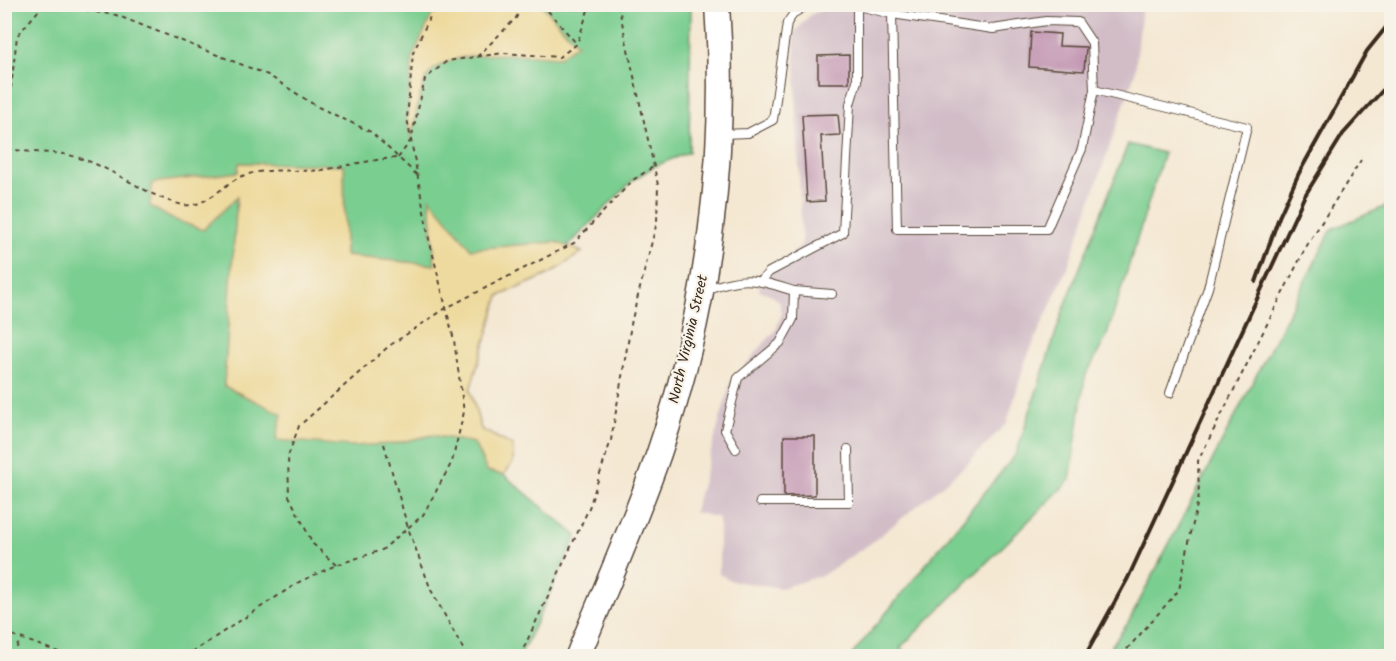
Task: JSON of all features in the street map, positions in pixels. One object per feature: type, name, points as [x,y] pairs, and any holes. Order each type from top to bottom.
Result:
[{"type":"main road","name":"North Virginia Street","points":[[578,657],[659,454],[684,369],[712,216],[718,135],[717,4]]},
{"type":"lane","points":[[718,135],[748,133],[773,120],[787,23],[794,13],[809,4]]},
{"type":"lane","points":[[761,281],[769,272],[843,233],[850,104],[857,81],[853,5],[892,14],[993,29],[1046,21],[1078,22],[1092,43],[1094,90],[1082,149],[1047,229],[897,229],[892,14]]},
{"type":"lane","points":[[1094,90],[1247,127],[1208,288],[1170,393]]},
{"type":"lane","points":[[700,291],[734,279],[761,281],[794,291],[832,294]]},
{"type":"lane","points":[[736,449],[725,430],[738,378],[780,343],[793,319],[794,291]]},
{"type":"lane","points":[[760,502],[849,502],[848,449]]},
{"type":"path","points":[[44,4],[17,36],[8,124],[9,148],[25,153],[74,156],[116,172],[149,191],[185,205],[209,198],[241,177],[275,170],[320,170],[398,158],[411,140],[425,79],[447,60],[504,53],[559,57],[577,44],[590,4]]},
{"type":"path","points":[[174,657],[194,651],[298,582],[336,564],[382,550],[423,515],[452,462],[464,412],[454,339],[429,239],[407,118],[413,53],[436,4]]},
{"type":"path","points":[[477,57],[516,18],[523,4]]},
{"type":"path","points":[[542,4],[577,44]]},
{"type":"path","points":[[519,657],[589,508],[610,440],[632,319],[657,222],[658,185],[618,4]]},
{"type":"path","points":[[42,8],[69,8],[116,15],[268,75],[316,106],[371,132],[417,176]]},
{"type":"path","points":[[4,129],[8,124]]},
{"type":"path","points":[[1121,657],[1179,590],[1199,495],[1198,461],[1306,247],[1361,160]]},
{"type":"path","points":[[336,564],[313,544],[289,496],[288,456],[298,426],[389,346],[446,308],[574,243],[633,180],[653,167]]},
{"type":"path","points":[[384,444],[408,528],[431,590],[467,657]]},
{"type":"path","points":[[4,632],[69,657]]},
{"type":"path","points":[[13,657],[20,640]]},
{"type":"shaded area","points":[[834,4],[1142,5],[1135,73],[1068,266],[1025,362],[1007,423],[966,465],[871,543],[823,575],[781,588],[732,581],[719,574],[719,518],[694,512],[731,381],[776,330],[782,313],[779,301],[768,293],[759,291],[761,281],[759,272],[790,256],[802,244],[794,33],[810,15]]},
{"type":"green space","points":[[4,5],[691,5],[689,152],[653,167],[633,180],[567,247],[556,242],[471,249],[430,199],[435,265],[345,256],[344,165],[239,164],[239,172],[203,230],[237,195],[224,385],[392,444],[432,435],[474,443],[487,471],[504,475],[577,536],[520,656],[5,656]]},
{"type":"green space","points":[[1128,144],[1164,153],[1106,338],[1085,377],[1070,480],[900,648],[911,656],[851,656],[1016,454],[1062,314]]},
{"type":"green space","points":[[1391,204],[1391,656],[1104,656],[1128,623],[1332,229]]},
{"type":"sand","points":[[437,4],[542,5],[577,44],[559,57],[506,54],[466,57],[448,62],[434,70],[422,88],[411,140],[407,118],[413,56]]},
{"type":"sand","points":[[239,163],[344,165],[345,256],[435,265],[430,198],[471,249],[556,242],[582,252],[550,274],[499,296],[470,390],[481,429],[513,446],[513,462],[504,475],[487,471],[474,443],[432,435],[392,444],[351,446],[276,440],[282,414],[224,386],[237,197],[203,230],[170,218],[150,206],[152,183],[238,172]]},
{"type":"building","points":[[1031,32],[1060,34],[1059,46],[1086,47],[1084,71],[1029,67]]},
{"type":"building","points":[[849,55],[849,83],[818,83],[818,56]]},
{"type":"building","points":[[838,114],[840,135],[821,136],[825,201],[807,202],[802,115]]},
{"type":"building","points":[[784,436],[815,436],[815,495],[784,496]]},
{"type":"railway","points":[[1256,282],[1279,217],[1299,173],[1367,51],[1392,20]]},
{"type":"railway","points":[[1085,656],[1128,578],[1304,197],[1343,134],[1392,80]]}]
